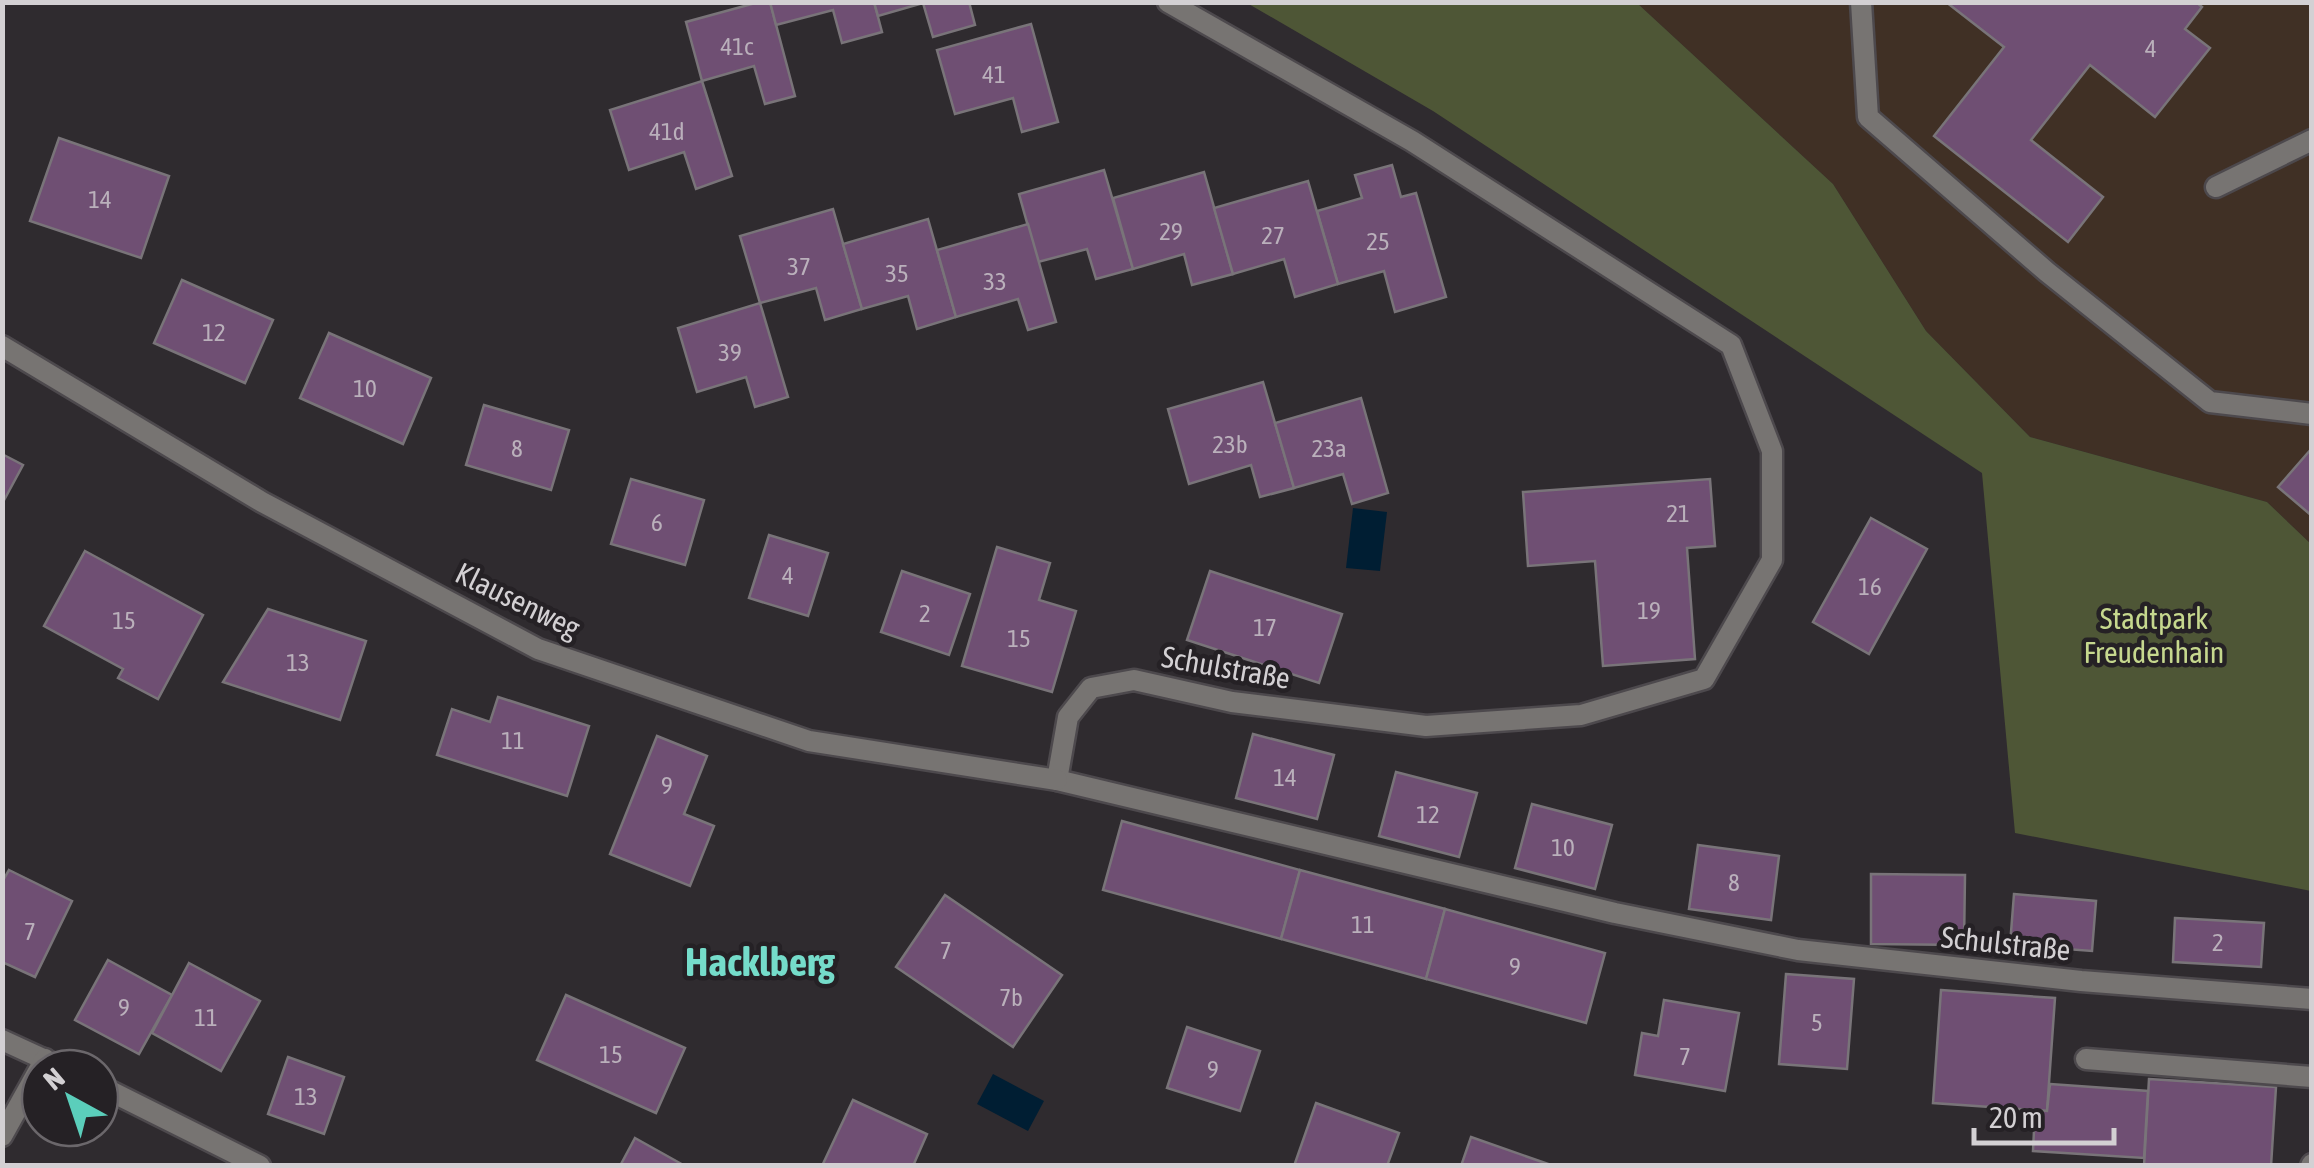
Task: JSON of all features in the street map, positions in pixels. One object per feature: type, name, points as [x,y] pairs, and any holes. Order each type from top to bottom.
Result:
[{"type":"street","name":"Schulstraße","points":[[1168,2],[1412,141],[1731,345],[1772,452],[1772,560],[1704,678],[1581,715],[1426,726],[1232,702],[1134,680],[1091,688],[1068,716],[1057,780],[1615,913],[1798,950],[2081,981],[2312,999]]},
{"type":"street","points":[[1861,2],[1868,116],[2046,272],[2210,402],[2312,414]]},
{"type":"street","points":[[2216,186],[2312,140]]},
{"type":"street","name":"Klausenweg","points":[[2,346],[262,502],[538,648],[809,741],[1057,780]]},
{"type":"street","points":[[2086,1059],[2312,1077]]},
{"type":"street","points":[[120,1096],[260,1166]]},
{"type":"street","points":[[2,1136],[20,1111]]},
{"type":"shaded area","points":[[1637,3],[2311,3],[2311,544],[2267,502],[2030,437],[1926,331],[1833,184]]},
{"type":"green space","name":"Stadtpark Freudenhain","points":[[1247,3],[1637,3],[1833,184],[1926,331],[2030,437],[2267,502],[2311,544],[2311,891],[2015,833],[1982,473],[1433,111]]},
{"type":"water","points":[[1353,508],[1387,512],[1380,571],[1346,568]]},
{"type":"water","points":[[993,1074],[1044,1101],[1028,1131],[977,1104]]},
{"type":"building","points":[[770,2],[795,96],[765,104],[754,66],[702,81],[686,22]]},
{"type":"building","points":[[770,2],[874,2],[882,32],[842,43],[833,10],[776,25]]},
{"type":"building","points":[[874,2],[969,2],[975,25],[933,37],[923,3],[878,16]]},
{"type":"building","points":[[1946,2],[2196,2],[2202,7],[2185,29],[2210,48],[2155,117],[2090,65],[2031,140],[2103,197],[2068,242],[1934,136],[2004,47]]},
{"type":"building","points":[[1031,24],[1058,122],[1022,132],[1013,98],[955,114],[937,50]]},
{"type":"building","points":[[702,81],[732,176],[696,189],[684,152],[629,170],[610,110]]},
{"type":"building","points":[[59,138],[169,176],[141,258],[30,221]]},
{"type":"building","points":[[1392,165],[1401,197],[1416,193],[1446,297],[1395,312],[1384,271],[1338,284],[1317,211],[1362,198],[1355,175]]},
{"type":"building","points":[[1104,170],[1133,269],[1096,279],[1087,249],[1038,262],[1019,194]]},
{"type":"building","points":[[1204,172],[1233,274],[1192,285],[1184,254],[1133,269],[1113,198]]},
{"type":"building","points":[[1308,181],[1338,284],[1295,297],[1284,259],[1233,274],[1214,208]]},
{"type":"building","points":[[833,209],[862,309],[825,320],[816,288],[760,303],[740,236]]},
{"type":"building","points":[[928,219],[956,317],[917,329],[908,296],[862,309],[843,244]]},
{"type":"building","points":[[1028,224],[1056,322],[1028,330],[1018,299],[956,317],[937,250]]},
{"type":"building","points":[[182,280],[273,320],[245,383],[154,343]]},
{"type":"building","points":[[760,303],[788,397],[755,407],[746,377],[697,392],[678,328]]},
{"type":"building","points":[[329,333],[431,378],[403,444],[300,398]]},
{"type":"building","points":[[1263,382],[1294,488],[1260,497],[1251,465],[1189,484],[1168,409]]},
{"type":"building","points":[[1361,398],[1388,493],[1352,504],[1343,474],[1294,488],[1275,423]]},
{"type":"building","points":[[484,405],[569,430],[551,490],[466,465]]},
{"type":"building","points":[[2312,448],[2312,516],[2278,487]]},
{"type":"building","points":[[2,454],[23,465],[2,504]]},
{"type":"building","points":[[631,479],[704,500],[685,565],[611,544]]},
{"type":"building","points":[[1710,479],[1715,546],[1687,548],[1695,659],[1603,666],[1595,561],[1528,566],[1523,492]]},
{"type":"building","points":[[1871,518],[1927,549],[1869,654],[1813,622]]},
{"type":"building","points":[[769,535],[828,553],[808,616],[749,598]]},
{"type":"building","points":[[997,547],[1050,563],[1039,600],[1076,611],[1052,692],[962,666]]},
{"type":"building","points":[[85,551],[203,615],[158,699],[118,678],[123,669],[44,626]]},
{"type":"building","points":[[902,571],[970,594],[949,655],[881,632]]},
{"type":"building","points":[[1210,571],[1342,614],[1319,683],[1187,640]]},
{"type":"building","points":[[268,609],[366,641],[340,720],[223,682]]},
{"type":"building","points":[[498,697],[589,726],[567,796],[437,755],[452,709],[490,722]]},
{"type":"building","points":[[1253,734],[1334,755],[1317,819],[1236,798]]},
{"type":"building","points":[[657,736],[707,756],[684,814],[714,826],[690,886],[610,854]]},
{"type":"building","points":[[1396,772],[1477,793],[1459,857],[1379,836]]},
{"type":"building","points":[[1532,804],[1612,825],[1595,889],[1515,868]]},
{"type":"building","points":[[1122,821],[1300,870],[1281,939],[1103,890]]},
{"type":"building","points":[[1698,845],[1779,856],[1771,920],[1689,909]]},
{"type":"building","points":[[9,870],[72,901],[35,977],[2,962],[2,882]]},
{"type":"building","points":[[1300,870],[1445,909],[1426,979],[1281,939]]},
{"type":"building","points":[[1871,874],[1965,875],[1964,945],[1871,944]]},
{"type":"building","points":[[2014,894],[2096,901],[2092,951],[2010,945]]},
{"type":"building","points":[[945,895],[1062,975],[1013,1047],[896,967]]},
{"type":"building","points":[[1445,909],[1605,953],[1586,1023],[1426,979]]},
{"type":"building","points":[[2175,918],[2264,923],[2261,967],[2173,962]]},
{"type":"building","points":[[108,960],[172,995],[139,1054],[75,1020]]},
{"type":"building","points":[[189,963],[260,1001],[221,1071],[152,1033]]},
{"type":"building","points":[[1786,974],[1854,979],[1847,1069],[1779,1064]]},
{"type":"building","points":[[1941,990],[2055,998],[2047,1111],[1933,1103]]},
{"type":"building","points":[[566,995],[685,1048],[656,1113],[537,1060]]},
{"type":"building","points":[[1664,1000],[1739,1013],[1725,1091],[1635,1075],[1642,1033],[1658,1036]]},
{"type":"building","points":[[1187,1027],[1260,1051],[1240,1111],[1167,1088]]},
{"type":"building","points":[[288,1057],[344,1077],[324,1134],[268,1114]]},
{"type":"building","points":[[2149,1079],[2276,1087],[2271,1166],[2144,1166]]},
{"type":"building","points":[[2050,1084],[2148,1091],[2144,1158],[2033,1151],[2035,1110],[2047,1111]]},
{"type":"building","points":[[853,1100],[927,1134],[913,1166],[822,1166]]},
{"type":"building","points":[[1316,1103],[1399,1133],[1387,1166],[1294,1166]]},
{"type":"building","points":[[1471,1137],[1548,1164],[1548,1166],[1461,1166]]},
{"type":"building","points":[[635,1138],[685,1166],[620,1166]]},
{"type":"district","name":"Hacklberg","points":[[760,961]]}]
